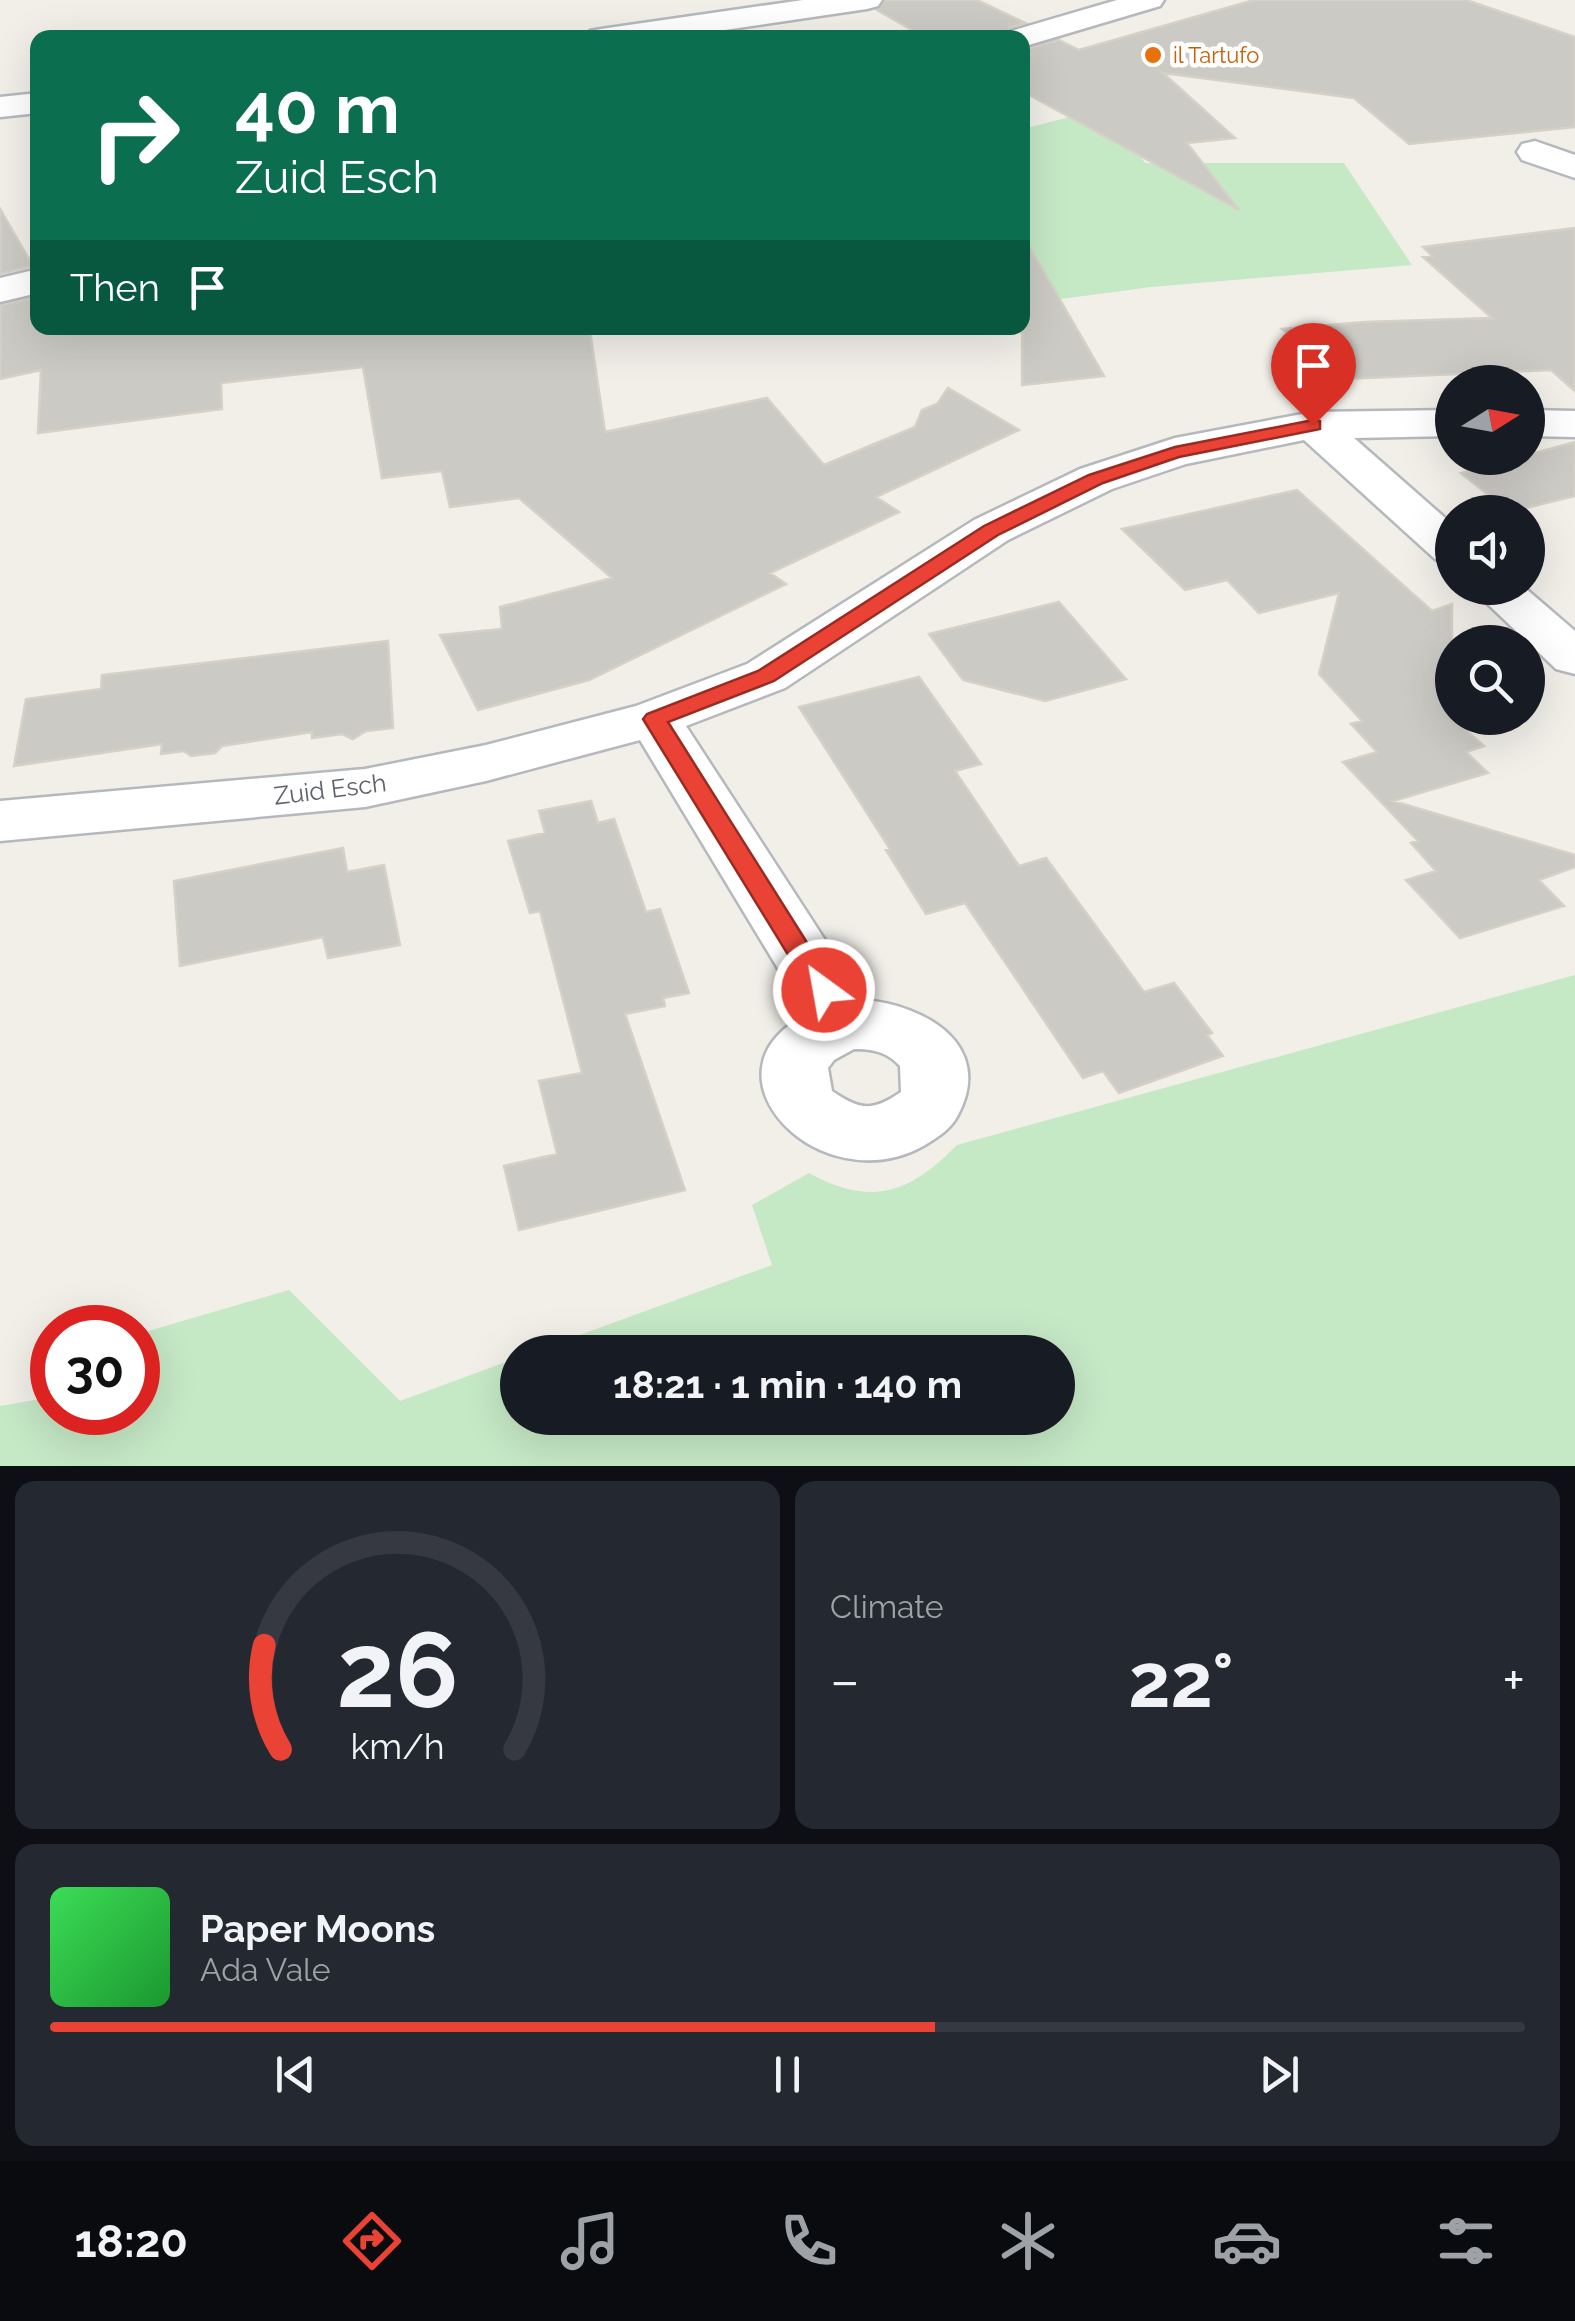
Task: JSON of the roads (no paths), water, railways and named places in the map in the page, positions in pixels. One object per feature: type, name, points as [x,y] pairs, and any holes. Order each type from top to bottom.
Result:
[{"type":"street","points":[[641,0],[662,30],[868,0]]},
{"type":"street","points":[[1030,36],[1149,0]]},
{"type":"street","points":[[0,106],[30,103]]},
{"type":"street","points":[[1534,152],[1575,167]]},
{"type":"street","points":[[0,290],[30,283]]},
{"type":"street","name":"Zuid Esch","points":[[0,821],[365,788],[486,763],[654,719],[766,676],[991,530],[1096,479],[1175,452],[1313,425],[1435,423]]},
{"type":"street","points":[[1545,423],[1575,424]]},
{"type":"street","points":[[1313,425],[1435,534]]},
{"type":"street","points":[[1515,605],[1575,658]]},
{"type":"street","points":[[654,719],[845,1024]]},
{"type":"place","name":"il Tartufo","points":[[1153,55]]}]
